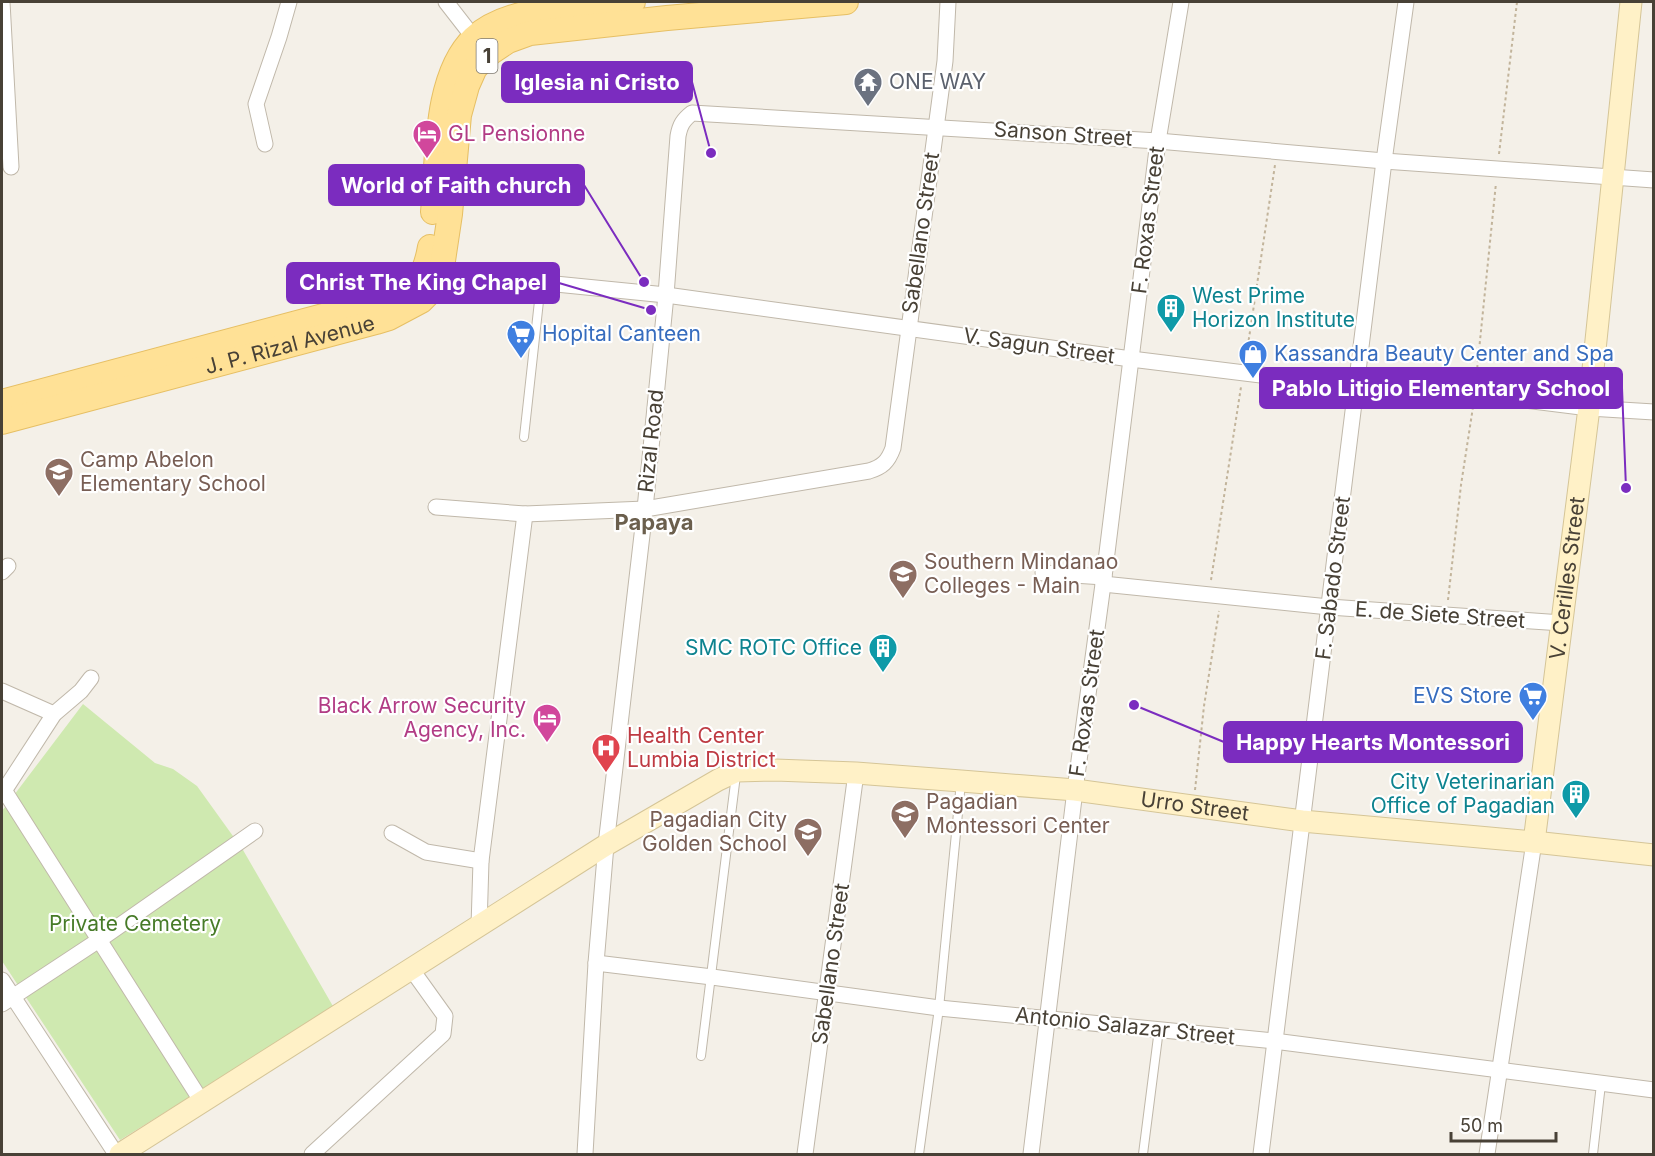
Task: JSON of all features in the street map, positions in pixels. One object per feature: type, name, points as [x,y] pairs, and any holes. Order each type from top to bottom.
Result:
[{"type":"main road","name":"J. P. Rizal Avenue","points":[[434,271],[430,248],[443,102],[449,80],[458,61],[474,38],[506,20],[530,13],[633,2]]},
{"type":"main road","name":"J. P. Rizal Avenue","points":[[2,402],[49,399],[386,309],[421,302],[432,290],[434,271],[450,214],[459,115],[467,86],[475,68],[508,40],[530,33],[666,10],[846,2]]},
{"type":"main road","name":"J. P. Rizal Avenue","points":[[2,422],[49,399]]},
{"type":"street","points":[[3,2],[6,146],[11,167]]},
{"type":"street","points":[[265,144],[256,104],[289,2]]},
{"type":"street","points":[[446,2],[474,38]]},
{"type":"street","name":"Sabellano Street","points":[[645,509],[869,471],[880,468],[886,463],[893,448],[945,61],[948,2]]},
{"type":"street","name":"F. Roxas Street","points":[[1030,1155],[1158,141],[1181,2]]},
{"type":"street","name":"F. Sabado Street","points":[[1261,1155],[1358,387],[1384,161],[1406,2]]},
{"type":"street","name":"V. Cerilles Street","points":[[1487,1155],[1534,842],[1589,408],[1631,2]]},
{"type":"street","name":"Sanson Street","points":[[693,113],[1158,141],[1384,161],[1653,180]]},
{"type":"street","name":"Rizal Road","points":[[585,1155],[596,963],[606,845],[645,509],[666,296],[678,136],[680,125],[693,113]]},
{"type":"street","name":"V. Sagun Street","points":[[434,271],[666,296],[1131,359],[1358,387],[1475,394],[1589,408],[1653,412]]},
{"type":"street","points":[[436,507],[525,514],[645,509]]},
{"type":"street","points":[[479,927],[482,861],[525,514]]},
{"type":"street","name":"E. de Siete Street","points":[[1043,573],[1221,596],[1329,607],[1562,623]]},
{"type":"street","points":[[91,678],[81,691],[54,714],[3,792],[202,1102]]},
{"type":"street","points":[[2,691],[54,714]]},
{"type":"street","points":[[2,980],[7,1000],[118,1155],[606,845],[737,771]]},
{"type":"street","name":"Urro Street","points":[[737,771],[856,773],[1075,790],[1302,821],[1653,855]]},
{"type":"street","name":"Sabellano Street","points":[[806,1155],[856,773]]},
{"type":"street","points":[[7,1000],[99,940],[255,831]]},
{"type":"street","points":[[392,833],[426,852],[482,861]]},
{"type":"street","name":"Antonio Salazar Street","points":[[596,963],[939,1008],[1274,1041],[1653,1090]]},
{"type":"street","points":[[312,1155],[443,1034],[445,1016],[412,970]]},
{"type":"lane","points":[[524,437],[541,283]]},
{"type":"lane","points":[[701,1056],[737,771]]},
{"type":"lane","points":[[919,1155],[939,1008],[961,781]]},
{"type":"lane","points":[[1143,1155],[1159,1029]]},
{"type":"lane","points":[[1593,1155],[1601,1084]]},
{"type":"path","points":[[1446,615],[1461,485],[1475,394],[1517,2]]},
{"type":"path","points":[[1193,806],[1204,706],[1221,596]]},
{"type":"green space","name":"Private Cemetery","points":[[83,704],[155,763],[173,769],[197,786],[243,850],[334,1008],[120,1140],[2,961],[2,811]]},
{"type":"place","name":"ONE WAY","points":[[868,108]]},
{"type":"place","name":"Iglesia ni Cristo","points":[[711,153]]},
{"type":"place","name":"GL Pensionne","points":[[427,160]]},
{"type":"place","name":"World of Faith church","points":[[644,282]]},
{"type":"place","name":"Christ The King Chapel","points":[[651,310]]},
{"type":"place","name":"West Prime Horizon Institute","points":[[1171,334]]},
{"type":"place","name":"Hopital Canteen","points":[[521,360]]},
{"type":"place","name":"Kassandra Beauty Center and Spa","points":[[1253,380]]},
{"type":"place","name":"Pablo Litigio Elementary School","points":[[1626,488]]},
{"type":"place","name":"Camp Abelon Elementary School","points":[[59,498]]},
{"type":"place","name":"Southern Mindanao Colleges - Main","points":[[903,600]]},
{"type":"place","name":"SMC ROTC Office","points":[[883,674]]},
{"type":"place","name":"Happy Hearts Montessori","points":[[1134,705]]},
{"type":"place","name":"EVS Store","points":[[1533,722]]},
{"type":"place","name":"Black Arrow Security Agency, Inc.","points":[[547,744]]},
{"type":"place","name":"Health Center Lumbia District","points":[[606,774]]},
{"type":"place","name":"City Veterinarian Office of Pagadian","points":[[1576,820]]},
{"type":"place","name":"Pagadian Montessori Center","points":[[905,840]]},
{"type":"place","name":"Pagadian City Golden School","points":[[808,858]]},
{"type":"district","name":"Papaya","points":[[654,522]]}]
